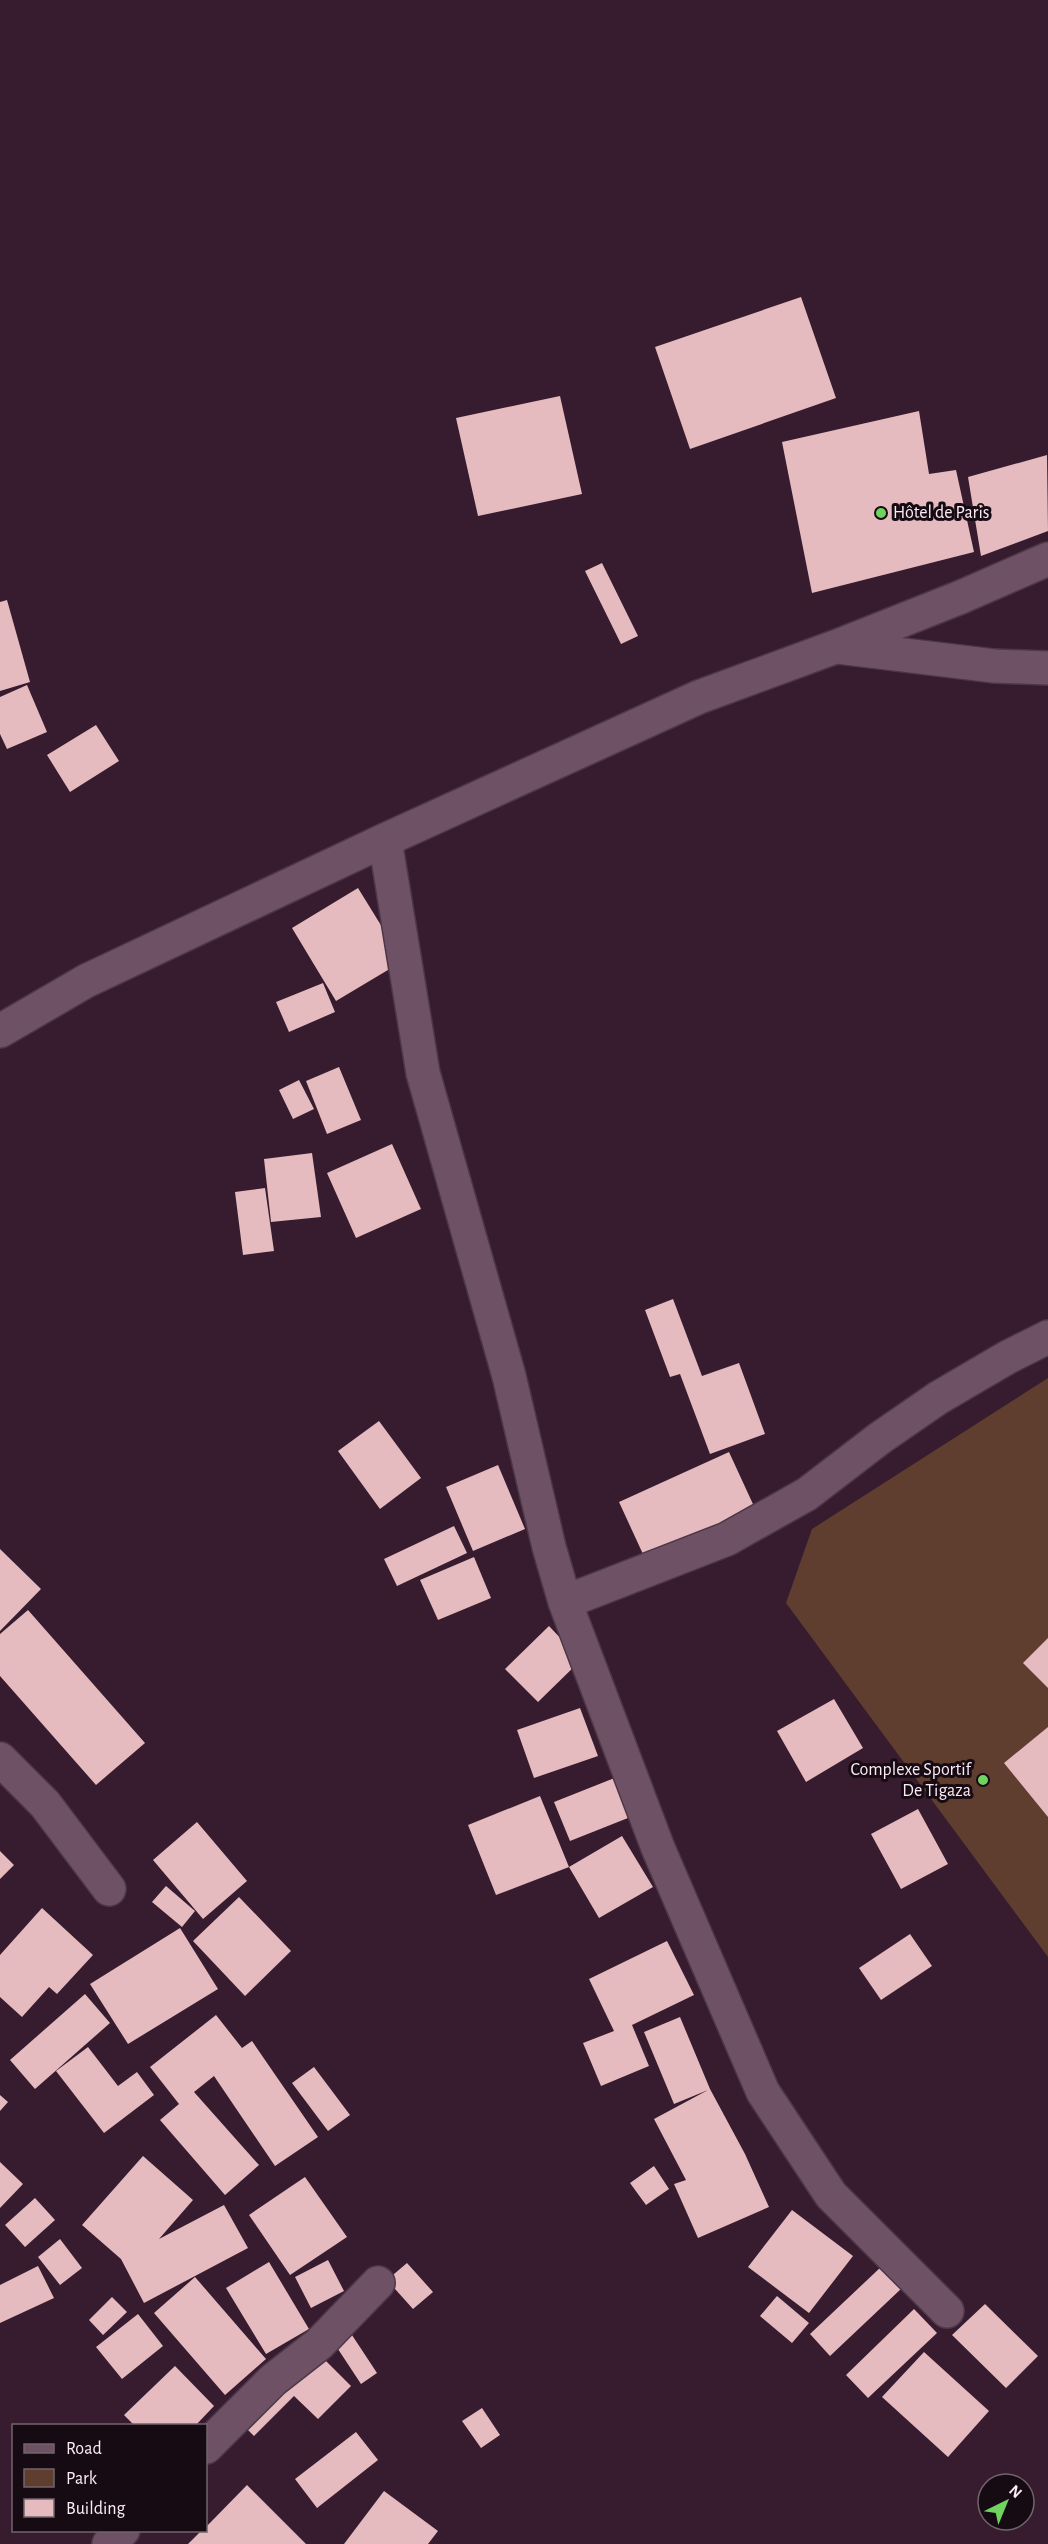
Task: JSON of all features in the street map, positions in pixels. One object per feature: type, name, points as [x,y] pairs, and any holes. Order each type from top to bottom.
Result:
[{"type":"street","points":[[0,1031],[86,981],[385,840],[699,697],[835,647],[961,597],[1048,559]]},
{"type":"street","points":[[835,647],[994,666],[1048,668]]},
{"type":"street","points":[[385,840],[423,1073],[509,1376],[565,1602],[658,1848],[763,2092],[831,2195],[947,2311]]},
{"type":"street","points":[[565,1602],[727,1539],[807,1494],[880,1438],[938,1398],[1008,1357],[1048,1337]]},
{"type":"street","points":[[0,1759],[45,1804],[109,1889]]},
{"type":"street","points":[[207,2446],[273,2380],[319,2344],[378,2283]]},
{"type":"street","points":[[109,2544],[121,2532]]},
{"type":"green space","name":"Complexe Sportif De Tigaza","points":[[1048,1378],[1048,1957],[786,1603],[812,1529]]},
{"type":"building","points":[[801,297],[836,398],[690,449],[655,347]]},
{"type":"building","points":[[560,396],[582,494],[478,516],[456,418]]},
{"type":"building","name":"Hôtel de Paris","points":[[919,411],[929,474],[956,470],[974,552],[812,593],[782,442]]},
{"type":"building","points":[[1047,455],[1048,531],[981,556],[968,477]]},
{"type":"building","points":[[602,563],[638,636],[621,644],[585,571]]},
{"type":"building","points":[[7,600],[30,682],[0,691],[0,602]]},
{"type":"building","points":[[27,685],[47,732],[7,749],[0,734],[0,697]]},
{"type":"building","points":[[96,725],[119,761],[70,792],[47,755]]},
{"type":"building","points":[[358,888],[403,961],[336,1001],[292,928]]},
{"type":"building","points":[[323,983],[335,1012],[289,1032],[276,1002]]},
{"type":"building","points":[[339,1067],[361,1120],[327,1134],[306,1081]]},
{"type":"building","points":[[299,1080],[314,1109],[293,1119],[279,1090]]},
{"type":"building","points":[[392,1144],[421,1209],[356,1238],[327,1173]]},
{"type":"building","points":[[312,1153],[321,1217],[271,1222],[264,1159]]},
{"type":"building","points":[[265,1188],[274,1251],[243,1255],[235,1192]]},
{"type":"building","points":[[673,1299],[702,1376],[739,1363],[765,1434],[710,1454],[680,1374],[670,1377],[645,1310]]},
{"type":"building","points":[[379,1421],[421,1478],[380,1509],[338,1451]]},
{"type":"building","points":[[729,1452],[758,1515],[648,1565],[619,1502]]},
{"type":"building","points":[[498,1465],[525,1529],[473,1551],[446,1487]]},
{"type":"building","points":[[454,1526],[467,1553],[397,1586],[384,1559]]},
{"type":"building","points":[[0,1549],[41,1589],[0,1631]]},
{"type":"building","points":[[474,1557],[491,1598],[438,1620],[420,1580]]},
{"type":"building","points":[[28,1610],[145,1743],[96,1785],[0,1676],[0,1634]]},
{"type":"building","points":[[549,1626],[581,1660],[538,1702],[505,1669]]},
{"type":"building","points":[[1048,1638],[1048,1688],[1023,1663]]},
{"type":"building","points":[[834,1699],[863,1748],[806,1782],[777,1731]]},
{"type":"building","points":[[580,1708],[598,1756],[534,1778],[517,1730]]},
{"type":"building","points":[[1048,1727],[1048,1817],[1004,1763]]},
{"type":"building","points":[[617,1777],[633,1816],[570,1841],[554,1802]]},
{"type":"building","points":[[540,1796],[569,1867],[496,1895],[468,1825]]},
{"type":"building","points":[[918,1809],[948,1864],[901,1889],[871,1834]]},
{"type":"building","points":[[197,1822],[247,1881],[203,1919],[153,1860]]},
{"type":"building","points":[[622,1836],[653,1887],[599,1918],[569,1867]]},
{"type":"building","points":[[0,1851],[14,1865],[0,1879]]},
{"type":"building","points":[[166,1886],[195,1911],[182,1927],[152,1902]]},
{"type":"building","points":[[239,1897],[291,1951],[245,1996],[193,1941]]},
{"type":"building","points":[[42,1908],[93,1955],[57,1994],[49,1987],[22,2017],[0,1997],[0,1955]]},
{"type":"building","points":[[180,1928],[218,1989],[128,2044],[90,1984]]},
{"type":"building","points":[[910,1934],[932,1966],[881,2000],[859,1968]]},
{"type":"building","points":[[667,1941],[694,1995],[632,2025],[649,2066],[601,2086],[583,2043],[614,2031],[589,1979]]},
{"type":"building","points":[[85,1994],[110,2023],[35,2089],[10,2060]]},
{"type":"building","points":[[216,2015],[242,2048],[252,2041],[318,2137],[275,2166],[214,2076],[194,2092],[259,2165],[225,2195],[160,2120],[179,2104],[150,2067]]},
{"type":"building","points":[[680,2017],[710,2089],[745,2154],[769,2207],[698,2238],[674,2184],[686,2180],[654,2119],[708,2090],[674,2104],[644,2032]]},
{"type":"building","points":[[88,2047],[118,2086],[137,2072],[154,2095],[104,2133],[56,2071]]},
{"type":"building","points":[[314,2067],[350,2115],[328,2131],[292,2083]]},
{"type":"building","points":[[0,2095],[8,2102],[0,2111]]},
{"type":"building","points":[[143,2156],[193,2200],[159,2239],[224,2205],[248,2248],[144,2303],[121,2259],[82,2225]]},
{"type":"building","points":[[0,2162],[23,2184],[0,2208]]},
{"type":"building","points":[[654,2166],[669,2189],[646,2205],[630,2183]]},
{"type":"building","points":[[305,2177],[347,2237],[290,2275],[249,2215]]},
{"type":"building","points":[[35,2198],[55,2220],[25,2247],[5,2225]]},
{"type":"building","points":[[792,2210],[853,2256],[809,2313],[748,2267]]},
{"type":"building","points":[[60,2239],[82,2268],[60,2285],[38,2257]]},
{"type":"building","points":[[328,2260],[344,2291],[311,2308],[295,2277]]},
{"type":"building","points":[[269,2262],[309,2329],[266,2354],[226,2288]]},
{"type":"building","points":[[407,2263],[433,2292],[413,2309],[387,2280]]},
{"type":"building","points":[[38,2266],[54,2298],[0,2323],[0,2285]]},
{"type":"building","points":[[882,2266],[902,2288],[830,2356],[810,2334]]},
{"type":"building","points":[[195,2277],[266,2359],[225,2395],[154,2313]]},
{"type":"building","points":[[777,2296],[809,2323],[792,2343],[760,2316]]},
{"type":"building","points":[[112,2297],[127,2312],[103,2335],[89,2320]]},
{"type":"building","points":[[985,2304],[1038,2356],[1006,2388],[952,2335]]},
{"type":"building","points":[[914,2309],[937,2333],[868,2398],[846,2375]]},
{"type":"building","points":[[138,2314],[163,2346],[122,2379],[96,2347]]},
{"type":"building","points":[[350,2332],[377,2373],[361,2384],[334,2343]]},
{"type":"building","points":[[313,2348],[351,2386],[318,2419],[294,2396],[254,2436],[239,2421]]},
{"type":"building","points":[[924,2352],[989,2411],[948,2457],[882,2397]]},
{"type":"building","points":[[175,2366],[214,2406],[197,2424],[133,2424],[124,2415]]},
{"type":"building","points":[[482,2408],[500,2435],[481,2448],[462,2421]]},
{"type":"building","points":[[356,2432],[378,2460],[317,2508],[295,2479]]},
{"type":"building","points":[[247,2485],[306,2544],[188,2544],[200,2532],[207,2532],[207,2526]]},
{"type":"building","points":[[384,2491],[438,2531],[428,2544],[344,2544]]},
{"type":"place","name":"Hôtel de Paris","points":[[881,513]]},
{"type":"place","name":"Complexe Sportif De Tigaza","points":[[983,1780]]}]
